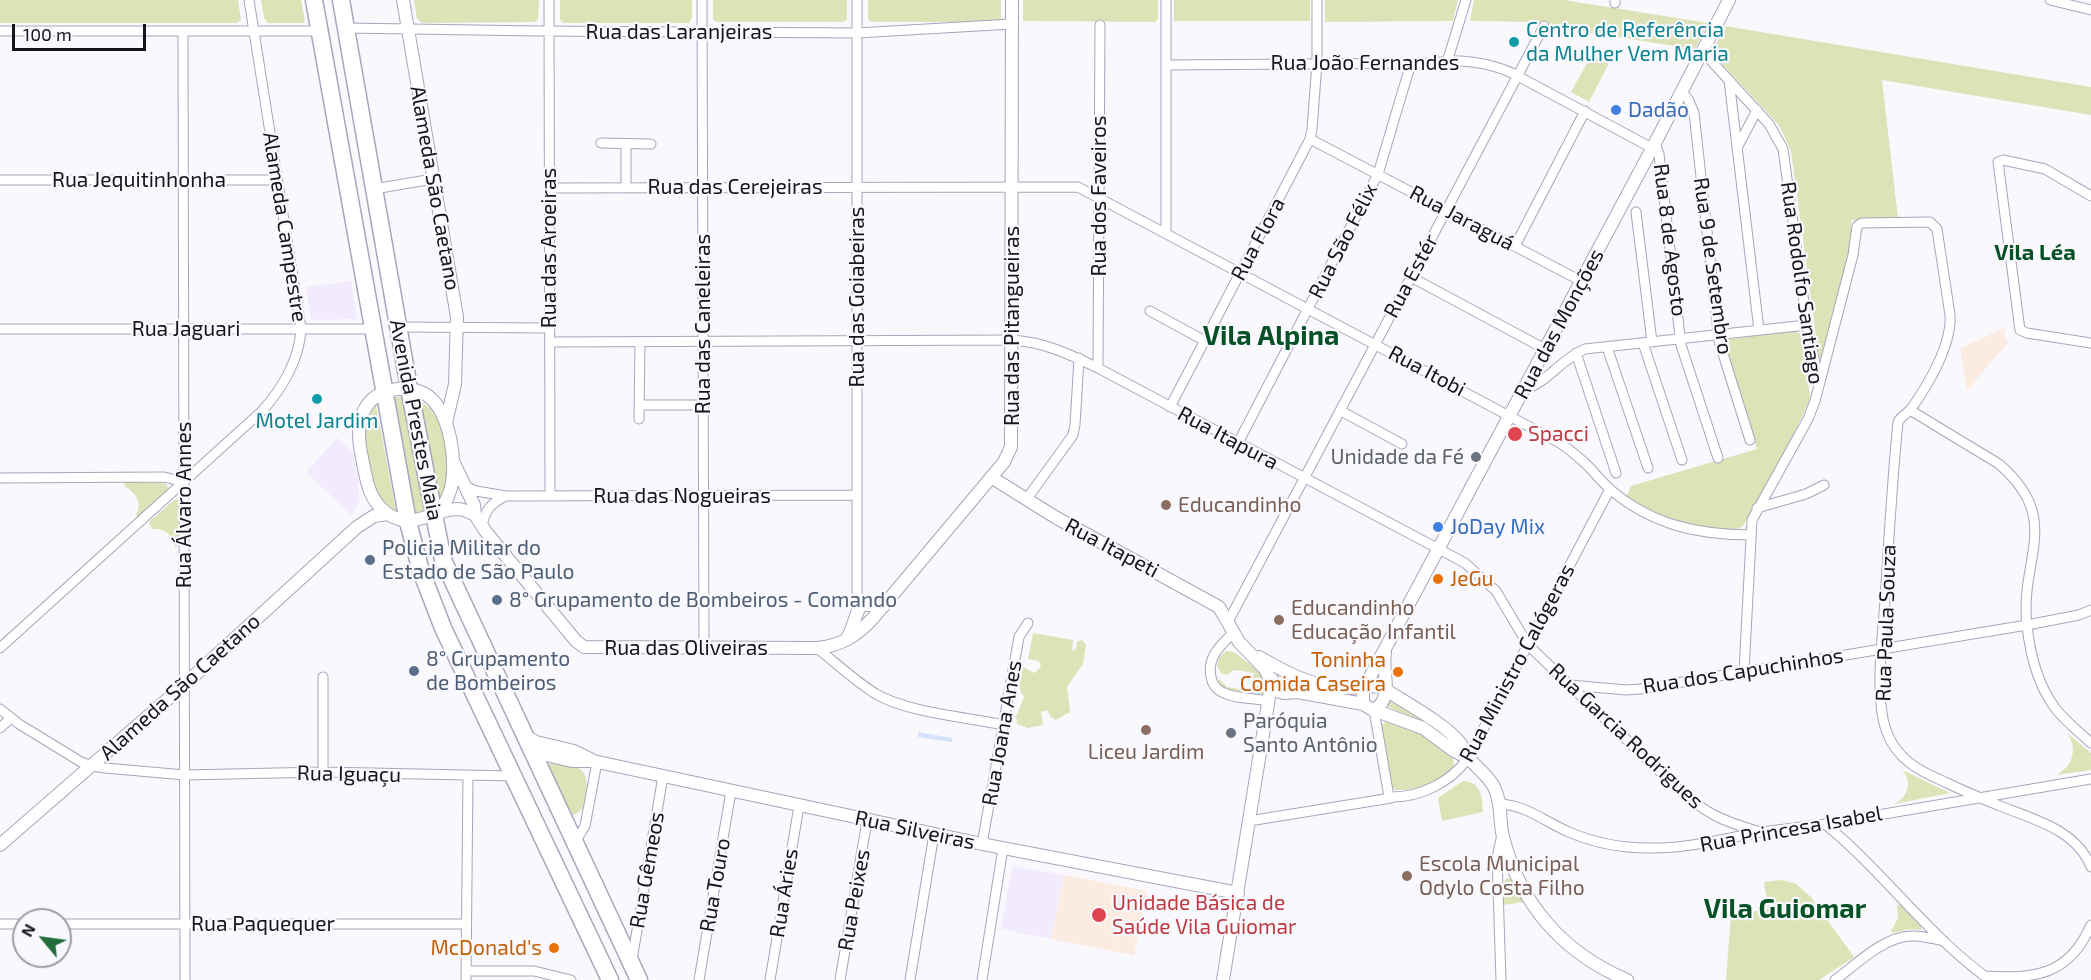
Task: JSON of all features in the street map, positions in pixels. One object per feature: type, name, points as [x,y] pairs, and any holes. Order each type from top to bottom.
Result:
[{"type":"highway","name":"Avenida Prestes Maia","points":[[314,0],[408,522],[421,571],[435,608],[610,980]]},
{"type":"highway","name":"Avenida Prestes Maia","points":[[341,0],[408,388],[443,560],[524,735],[579,837],[639,980]]},
{"type":"highway","points":[[494,733],[511,746],[533,752]]},
{"type":"street","name":"Alameda Campestre","points":[[0,648],[270,402],[294,361],[300,344],[301,328],[249,0]]},
{"type":"street","name":"Alameda São Caetano","points":[[403,0],[455,306],[457,327],[455,376],[446,423]]},
{"type":"street","name":"Rua das Aroeiras","points":[[549,0],[550,496]]},
{"type":"street","name":"Rua das Caneleiras","points":[[702,0],[704,647]]},
{"type":"street","name":"Rua das Goiabeiras","points":[[857,0],[857,593],[868,612]]},
{"type":"street","name":"Rua das Pitangueiras","points":[[817,648],[844,642],[868,612],[992,477],[1004,462],[1011,447],[1012,0]]},
{"type":"street","points":[[1166,0],[1166,232]]},
{"type":"street","name":"Rua Flora","points":[[1170,407],[1310,139],[1317,63],[1317,0]]},
{"type":"street","points":[[1448,59],[1466,0]]},
{"type":"street","name":"Rua das Monções","points":[[1365,687],[1654,146],[1729,0]]},
{"type":"street","points":[[2050,0],[2091,10]]},
{"type":"street","name":"Rua das Laranjeiras","points":[[346,28],[857,33],[1012,24]]},
{"type":"street","name":"Rua dos Faveiros","points":[[1098,368],[1100,25]]},
{"type":"street","name":"Rua Estér","points":[[1268,705],[1218,690],[1212,681],[1210,669],[1214,655],[1304,479],[1544,26]]},
{"type":"street","points":[[0,31],[319,31]]},
{"type":"street","name":"Rua Álvaro Annes","points":[[183,31],[185,980]]},
{"type":"street","name":"Rua Rodolfo Santiago","points":[[1703,52],[1758,110],[1783,149],[1807,325],[1819,385],[1808,419],[1752,520],[1744,671]]},
{"type":"street","name":"Rua João Fernandes","points":[[1166,65],[1437,63],[1448,59],[1498,67],[1654,146]]},
{"type":"street","name":"Rua São Félix","points":[[1238,443],[1378,174],[1411,63]]},
{"type":"street","points":[[1729,80],[1759,330]]},
{"type":"street","name":"Rua 9 de Setembro","points":[[1682,92],[1694,113],[1719,341],[1750,440]]},
{"type":"street","points":[[1736,148],[1758,110]]},
{"type":"street","points":[[1515,246],[1585,111]]},
{"type":"street","name":"Rua Jaraguá","points":[[1310,139],[1581,281]]},
{"type":"street","points":[[601,143],[651,144]]},
{"type":"street","points":[[626,144],[626,187]]},
{"type":"street","name":"Rua 8 de Agosto","points":[[1654,146],[1659,154],[1682,337],[1681,345],[1718,458]]},
{"type":"street","points":[[2091,196],[2045,169],[2002,160],[1998,162],[2020,330],[2091,343]]},
{"type":"street","name":"Rua Jequitinhonha","points":[[0,180],[277,180]]},
{"type":"street","points":[[374,189],[433,180]]},
{"type":"street","name":"Rua das Cerejeiras","points":[[549,188],[1072,186],[1083,188],[1099,197]]},
{"type":"street","name":"Rua Itobi","points":[[1099,197],[1510,415],[1574,453],[1610,489],[1647,514],[1686,529],[1722,535],[1751,535]]},
{"type":"street","points":[[1636,212],[1648,342],[1682,460]]},
{"type":"street","name":"Rua Paula Souza","points":[[1819,385],[1853,255],[1858,224],[1930,222],[1937,229],[1950,328],[1948,340],[1938,362],[1910,411],[1900,418],[1898,425],[1882,649],[1881,706],[1886,730],[1901,756],[1914,767],[2048,825],[2082,850],[2091,867]]},
{"type":"street","points":[[1411,277],[1545,349]]},
{"type":"street","points":[[1150,311],[1205,341]]},
{"type":"street","points":[[1524,390],[1538,384],[1576,353],[1585,350],[1682,337],[1807,325]]},
{"type":"street","points":[[398,327],[550,328]]},
{"type":"street","name":"Rua Jaguari","points":[[0,329],[373,329]]},
{"type":"street","points":[[550,342],[1012,340]]},
{"type":"street","name":"Rua Itapura","points":[[1012,340],[1043,344],[1079,358],[1439,549]]},
{"type":"street","points":[[639,419],[640,342]]},
{"type":"street","points":[[1607,347],[1648,468]]},
{"type":"street","points":[[1576,353],[1616,473]]},
{"type":"street","points":[[1026,500],[1073,435],[1079,358]]},
{"type":"street","points":[[455,376],[452,384],[443,393],[433,396],[408,388],[384,391],[370,402],[358,430],[368,491],[380,508],[388,514],[408,522],[456,509],[475,515]]},
{"type":"street","points":[[426,394],[441,411],[446,423],[454,472],[446,503],[433,516]]},
{"type":"street","points":[[640,405],[703,405]]},
{"type":"street","points":[[1341,411],[1402,444]]},
{"type":"street","points":[[1910,411],[1999,464],[2012,475],[2027,495],[2035,527],[2027,594],[2027,625],[2033,659],[2051,701],[2063,717],[2091,743]]},
{"type":"street","name":"Rua das Oliveiras","points":[[453,461],[474,505],[475,515],[482,526],[579,645],[589,648],[817,648]]},
{"type":"street","points":[[0,478],[164,477],[184,482]]},
{"type":"street","name":"Rua Itapeti","points":[[992,477],[1055,518],[1215,604],[1222,611],[1239,642],[1251,653]]},
{"type":"street","points":[[1757,508],[1806,494],[1824,485]]},
{"type":"street","name":"Rua das Nogueiras","points":[[465,486],[476,491],[506,496],[857,495]]},
{"type":"street","name":"Rua Ministro Calógeras","points":[[1250,821],[1424,791],[1457,773],[1468,758],[1610,489]]},
{"type":"street","name":"Alameda São Caetano","points":[[357,527],[367,508],[368,491]]},
{"type":"street","points":[[482,526],[484,516],[492,504],[506,496]]},
{"type":"street","name":"Alameda São Caetano","points":[[0,845],[184,685],[357,527],[374,516],[388,514]]},
{"type":"street","name":"Rua Garcia Rodrigues","points":[[1439,549],[1465,563],[1488,582],[1501,598],[1528,645],[1676,787],[1697,805],[1719,819],[1761,832]]},
{"type":"street","name":"Rua dos Capuchinhos","points":[[1570,685],[1626,690],[2027,625],[2079,615],[2091,610]]},
{"type":"street","name":"Rua Joana Anes","points":[[982,844],[1019,637],[1028,623]]},
{"type":"street","points":[[817,648],[868,689],[890,701],[914,708],[1004,724]]},
{"type":"street","name":"Rua das Monções","points":[[1386,691],[1384,662],[1387,648]]},
{"type":"street","points":[[1251,653],[1305,682],[1353,689],[1374,686],[1386,691],[1445,730],[1460,743],[1468,758],[1495,788],[1502,835],[1514,869],[1531,903],[1546,924],[1576,951],[1612,974],[1627,980]]},
{"type":"street","points":[[1251,653],[1266,671],[1275,689],[1286,693],[1298,692],[1368,707],[1423,728],[1454,751],[1468,758]]},
{"type":"street","points":[[1223,980],[1271,683],[1275,674],[1288,673]]},
{"type":"street","points":[[1268,705],[1286,693],[1295,682],[1288,673]]},
{"type":"street","points":[[323,677],[323,772]]},
{"type":"street","points":[[1365,687],[1362,694],[1368,707],[1390,798]]},
{"type":"street","points":[[1368,707],[1384,700],[1386,691]]},
{"type":"street","points":[[0,709],[81,762],[92,766]]},
{"type":"street","points":[[0,728],[11,718]]},
{"type":"street","name":"Rua Silveiras","points":[[524,735],[536,741],[574,751],[595,761]]},
{"type":"street","name":"Rua Silveiras","points":[[533,752],[572,761],[595,761],[867,821],[1238,893]]},
{"type":"street","points":[[579,837],[595,761]]},
{"type":"street","name":"Rua Iguaçu","points":[[92,766],[185,775],[323,772],[513,776]]},
{"type":"street","points":[[468,776],[465,977],[534,971],[554,974],[571,980]]},
{"type":"street","name":"Rua Gêmeos","points":[[631,965],[663,776]]},
{"type":"street","name":"Rua Princesa Isabel","points":[[1498,804],[1522,807],[1581,837],[1624,846],[1654,848],[1684,846],[1979,797],[2090,782]]},
{"type":"street","name":"Rua Touro","points":[[699,980],[731,791]]},
{"type":"street","name":"Rua Áries","points":[[770,980],[799,806]]},
{"type":"street","name":"Rua Garcia Rodrigues","points":[[1719,819],[1732,838]]},
{"type":"street","name":"Rua Peixes","points":[[840,980],[867,821]]},
{"type":"street","points":[[1826,824],[1863,856],[1944,941],[1987,978],[2029,977],[2062,965],[2077,951],[2091,925]]},
{"type":"street","points":[[910,980],[934,834]]},
{"type":"street","points":[[1501,980],[1497,857],[1502,835]]},
{"type":"street","points":[[981,980],[1003,848]]},
{"type":"street","points":[[1497,886],[1504,875],[1514,869]]},
{"type":"street","name":"Rua Paquequer","points":[[72,924],[466,924]]},
{"type":"street","points":[[1835,980],[1888,942],[1900,937],[1913,936],[1944,941]]},
{"type":"shaded area","points":[[351,281],[357,319],[311,320],[306,287]]},
{"type":"shaded area","points":[[2005,328],[2004,335],[2008,343],[1967,390],[1960,348]]},
{"type":"shaded area","points":[[337,438],[352,451],[358,480],[359,500],[352,516],[306,472]]},
{"type":"shaded area","points":[[1012,866],[1064,875],[1051,939],[1001,929]]},
{"type":"shaded area","name":"Unidade Básica de Saúde Vila Guiomar","points":[[1064,875],[1147,891],[1134,955],[1051,939]]},
{"type":"green space","points":[[0,0],[238,0],[241,20],[237,23],[0,23]]},
{"type":"green space","points":[[261,0],[301,0],[305,20],[303,23],[268,23],[264,18]]},
{"type":"green space","points":[[414,0],[539,0],[538,18],[536,22],[422,23],[417,19]]},
{"type":"green space","points":[[560,0],[692,0],[692,18],[689,23],[563,23],[560,19]]},
{"type":"green space","points":[[713,0],[847,0],[847,20],[843,22],[716,22],[713,19]]},
{"type":"green space","points":[[868,0],[1001,0],[1001,19],[998,22],[871,22],[868,19]]},
{"type":"green space","points":[[1023,0],[1158,0],[1158,19],[1155,22],[1023,21]]},
{"type":"green space","points":[[1174,0],[1310,0],[1310,21],[1174,21]]},
{"type":"green space","points":[[1325,0],[1458,0],[1453,21],[1325,22]]},
{"type":"green space","points":[[1474,0],[1564,0],[1708,23],[1695,49],[1537,22],[1470,21]]},
{"type":"green space","points":[[1725,26],[2091,87],[2091,115],[1882,80],[1898,218],[1851,220],[1851,246],[1822,358],[1819,358],[1791,151],[1776,122],[1711,52],[1716,51],[1714,48]]},
{"type":"green space","points":[[1592,54],[1609,63],[1589,102],[1571,92]]},
{"type":"green space","points":[[1794,331],[1803,335],[1810,399],[1788,447],[1743,526],[1723,530],[1688,524],[1657,513],[1627,496],[1631,486],[1757,449],[1722,340]]},
{"type":"green space","points":[[403,396],[424,511],[411,513],[392,398]]},
{"type":"green space","points":[[416,399],[434,414],[440,425],[447,451],[448,477],[445,490],[437,505]]},
{"type":"green space","points":[[376,405],[396,511],[381,500],[371,477],[367,456],[366,427]]},
{"type":"green space","points":[[125,482],[164,483],[168,490],[138,518],[136,515],[139,506],[137,498],[124,486]]},
{"type":"green space","points":[[178,499],[179,538],[176,549],[168,534],[152,529],[149,522]]},
{"type":"green space","points":[[1033,633],[1073,640],[1072,651],[1076,649],[1077,642],[1082,640],[1086,645],[1083,664],[1067,687],[1070,712],[1056,720],[1047,710],[1041,712],[1043,725],[1028,728],[1017,724],[1016,716],[1024,697],[1019,688],[1023,667],[1034,673],[1041,667],[1039,661],[1028,659]]},
{"type":"green space","points":[[1226,651],[1234,652],[1264,675],[1265,680],[1251,679],[1255,673],[1234,670],[1226,675],[1221,673],[1217,666],[1219,658]]},
{"type":"green space","points":[[1219,679],[1227,687],[1255,692],[1253,686],[1259,686],[1265,691],[1264,697],[1225,691],[1217,682]]},
{"type":"green space","points":[[1389,700],[1430,724],[1457,747],[1429,726],[1387,706]]},
{"type":"green space","points":[[1386,721],[1419,731],[1453,759],[1454,765],[1443,777],[1428,785],[1395,790],[1389,783],[1381,726]]},
{"type":"green space","points":[[2067,733],[2091,753],[2091,770],[2056,775],[2062,772],[2072,757],[2072,745]]},
{"type":"green space","points":[[553,762],[578,768],[586,778],[587,790],[583,807],[567,818],[548,765]]},
{"type":"green space","points":[[1902,770],[1950,793],[1894,804],[1903,797],[1907,789],[1907,779]]},
{"type":"green space","points":[[1463,781],[1474,784],[1480,791],[1483,812],[1442,821],[1438,798]]},
{"type":"green space","points":[[1507,878],[1512,879],[1524,902],[1503,905],[1502,885]]},
{"type":"green space","points":[[1782,880],[1796,884],[1811,897],[1854,957],[1819,980],[1726,980],[1731,915],[1768,909],[1764,882]]},
{"type":"green space","points":[[1900,904],[1922,926],[1921,930],[1911,929],[1892,933],[1898,918],[1897,906]]},
{"type":"water","points":[[918,732],[952,738],[952,742],[918,737]]},
{"type":"place","name":"Centro de Referência da Mulher Vem Maria","points":[[1514,42]]},
{"type":"place","name":"Dadão","points":[[1616,110]]},
{"type":"place","name":"Motel Jardim","points":[[317,399]]},
{"type":"place","name":"Spacci","points":[[1515,434]]},
{"type":"place","name":"Unidade da Fé","points":[[1476,457]]},
{"type":"place","name":"Educandinho","points":[[1166,505]]},
{"type":"place","name":"JoDay Mix","points":[[1438,527]]},
{"type":"place","name":"Policia Militar do Estado de São Paulo","points":[[370,560]]},
{"type":"place","name":"JeGu","points":[[1438,579]]},
{"type":"place","name":"8° Grupamento de Bombeiros - Comando","points":[[497,600]]},
{"type":"place","name":"Educandinho Educação Infantil","points":[[1279,620]]},
{"type":"place","name":"8° Grupamento de Bombeiros","points":[[414,671]]},
{"type":"place","name":"Toninha Comida Caseira","points":[[1398,672]]},
{"type":"place","name":"Liceu Jardim","points":[[1146,730]]},
{"type":"place","name":"Paróquia Santo Antônio","points":[[1231,733]]},
{"type":"place","name":"Escola Municipal Odylo Costa Filho","points":[[1407,876]]},
{"type":"place","name":"Unidade Básica de Saúde Vila Guiomar","points":[[1099,915]]},
{"type":"place","name":"McDonald's","points":[[554,948]]},
{"type":"district","name":"Vila Léa","points":[[2035,253]]},
{"type":"district","name":"Vila Alpina","points":[[1271,336]]},
{"type":"district","name":"Vila Guiomar","points":[[1785,909]]}]
